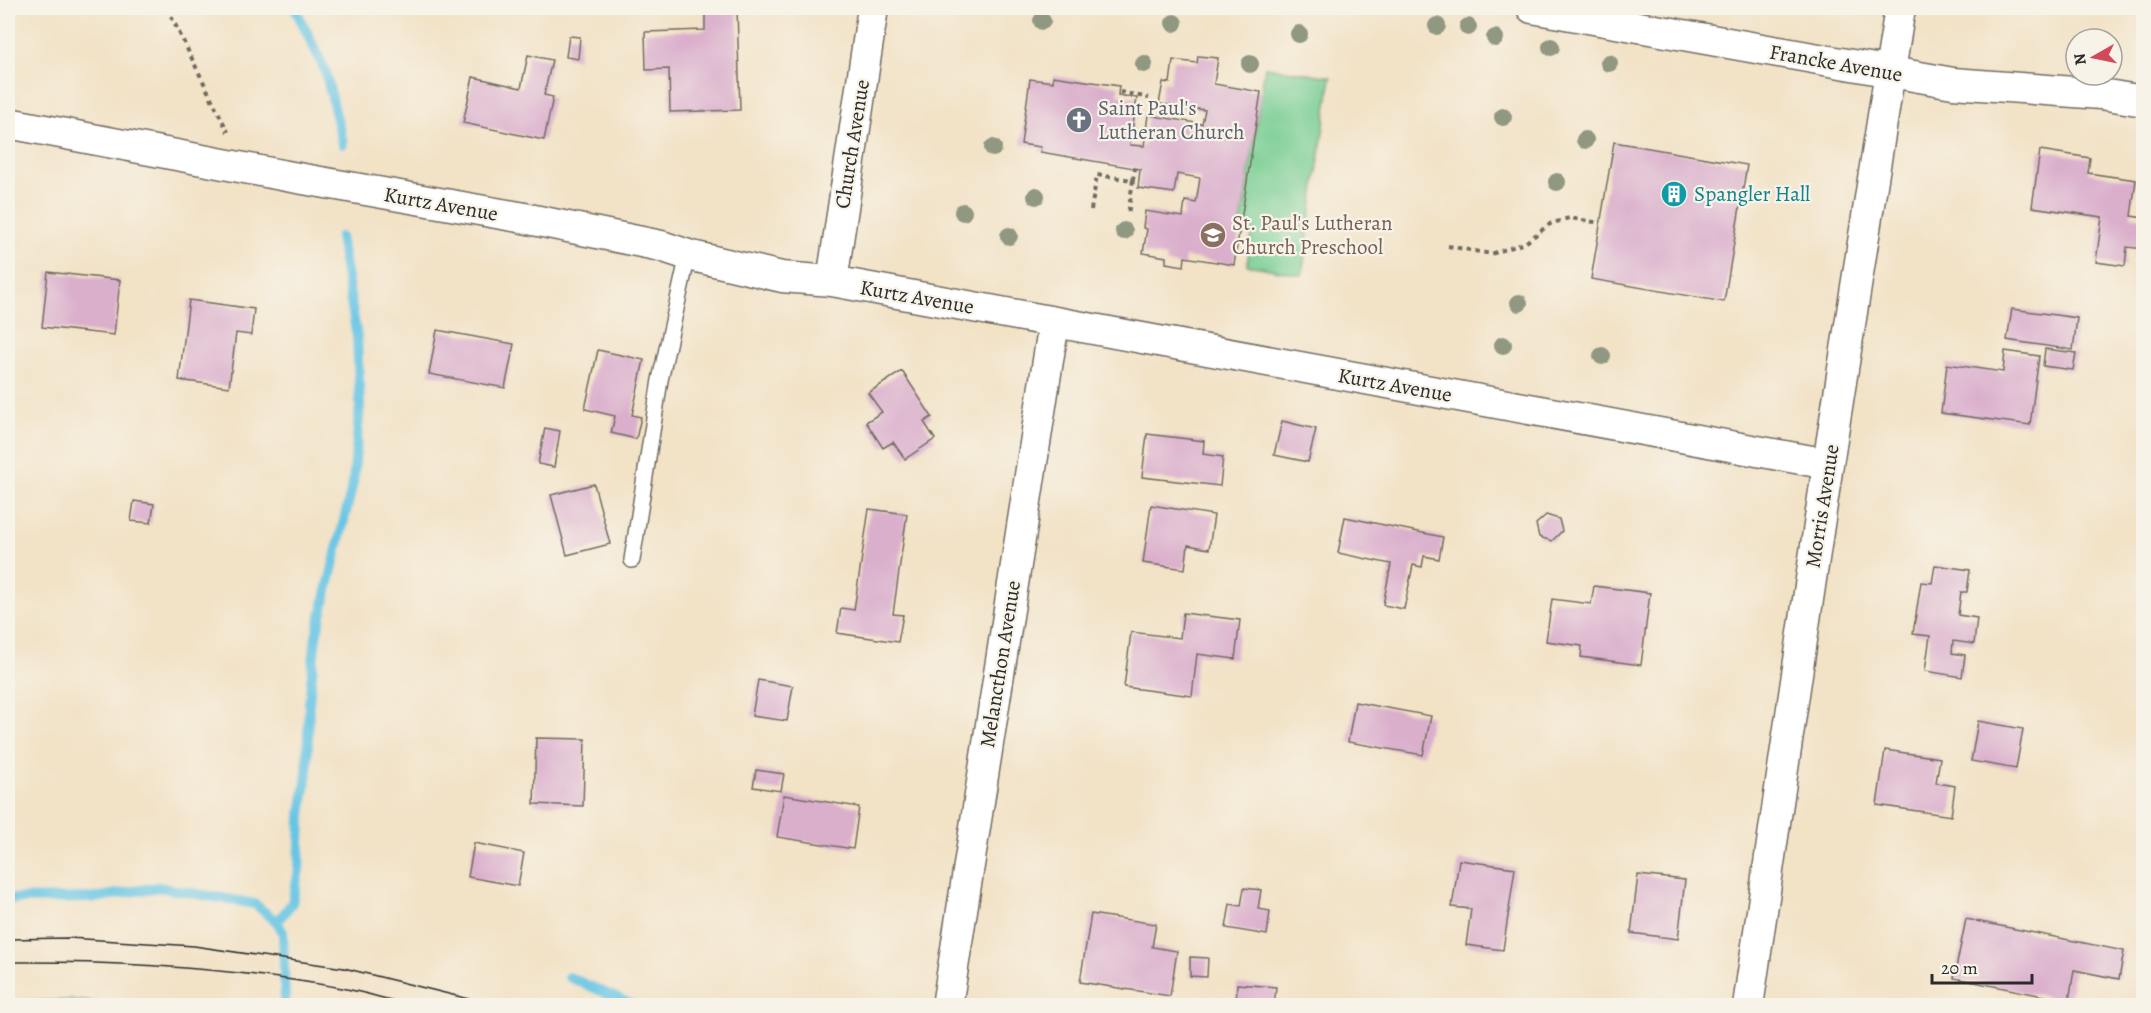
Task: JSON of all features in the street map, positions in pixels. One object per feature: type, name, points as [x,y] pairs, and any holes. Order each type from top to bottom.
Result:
[{"type":"street","name":"Church Avenue","points":[[832,281],[873,8]]},
{"type":"street","name":"Francke Avenue","points":[[1532,8],[1953,83],[2101,94],[2144,101]]},
{"type":"street","name":"Morris Avenue","points":[[1748,1005],[1828,464],[1900,8]]},
{"type":"street","name":"Kurtz Avenue","points":[[8,123],[519,217],[661,246],[688,255],[782,277],[832,281],[1828,464]]},
{"type":"street","name":"Melancthon Avenue","points":[[947,1005],[1054,322]]},
{"type":"lane","points":[[632,560],[660,380],[688,255]]},
{"type":"path","points":[[166,8],[233,142],[238,167]]},
{"type":"path","points":[[1120,92],[1149,98]]},
{"type":"path","points":[[1128,215],[1135,168]]},
{"type":"path","points":[[1091,210],[1097,175],[1133,180]]},
{"type":"path","points":[[1448,246],[1491,254],[1525,243],[1550,224],[1569,218],[1601,223]]},
{"type":"green space","points":[[1265,67],[1331,77],[1302,275],[1247,265],[1253,225],[1241,223]]},
{"type":"green space","points":[[73,1000],[127,1005],[8,1005],[8,1002]]},
{"type":"building","points":[[705,8],[737,8],[740,110],[670,112],[669,69],[646,70],[645,32],[705,30]]},
{"type":"building","points":[[569,36],[580,37],[578,59],[566,57]]},
{"type":"building","points":[[528,55],[552,60],[544,95],[553,97],[544,140],[463,123],[473,77],[521,88]]},
{"type":"building","points":[[1198,56],[1218,58],[1214,84],[1261,92],[1234,265],[1185,257],[1184,266],[1166,263],[1166,257],[1143,253],[1147,229],[1143,228],[1145,211],[1183,217],[1185,201],[1196,203],[1200,178],[1177,174],[1174,193],[1138,188],[1140,169],[1040,152],[1041,147],[1021,144],[1030,79],[1053,82],[1053,76],[1119,86],[1118,95],[1137,98],[1130,145],[1144,146],[1148,115],[1202,124],[1205,110],[1159,104],[1163,82],[1170,83],[1173,60],[1197,63]]},
{"type":"building","name":"Spangler Hall","points":[[1614,142],[1747,165],[1724,302],[1591,279]]},
{"type":"building","points":[[2040,150],[2090,158],[2088,173],[2136,180],[2131,216],[2144,218],[2144,249],[2127,247],[2125,266],[2096,262],[2102,217],[2032,207]]},
{"type":"building","points":[[48,272],[120,280],[114,335],[42,327]]},
{"type":"building","points":[[189,300],[254,309],[251,335],[236,333],[229,387],[179,380]]},
{"type":"building","points":[[2012,309],[2077,318],[2073,350],[2007,340]]},
{"type":"building","points":[[437,330],[514,344],[505,388],[429,374]]},
{"type":"building","points":[[2045,349],[2076,353],[2073,370],[2043,366]]},
{"type":"building","points":[[598,350],[644,360],[632,415],[641,417],[636,439],[611,433],[615,416],[585,409]]},
{"type":"building","points":[[2005,351],[2039,356],[2030,425],[1941,413],[1947,364],[2003,372]]},
{"type":"building","points":[[902,371],[932,417],[924,422],[935,439],[905,459],[893,442],[883,448],[866,422],[882,412],[868,393]]},
{"type":"building","points":[[1282,421],[1316,429],[1308,462],[1274,455]]},
{"type":"building","points":[[545,428],[560,431],[554,467],[538,464]]},
{"type":"building","points":[[1147,434],[1204,441],[1203,454],[1223,457],[1220,486],[1142,477]]},
{"type":"building","points":[[594,484],[610,544],[567,555],[551,495]]},
{"type":"building","points":[[134,501],[154,504],[151,523],[131,521]]},
{"type":"building","points":[[1151,505],[1214,515],[1209,549],[1188,545],[1185,569],[1143,563]]},
{"type":"building","points":[[869,509],[907,514],[893,614],[903,615],[898,642],[837,633],[841,608],[854,610]]},
{"type":"building","points":[[1546,515],[1559,519],[1562,531],[1552,541],[1539,537],[1536,524]]},
{"type":"building","points":[[1345,517],[1443,537],[1439,559],[1424,556],[1422,567],[1413,565],[1404,609],[1383,605],[1391,564],[1338,553]]},
{"type":"building","points":[[1935,565],[1970,570],[1967,592],[1961,592],[1958,615],[1977,618],[1974,644],[1953,641],[1952,653],[1965,655],[1962,677],[1925,671],[1930,636],[1913,634],[1921,582],[1932,583]]},
{"type":"building","points":[[1594,586],[1650,593],[1641,665],[1581,657],[1582,646],[1546,641],[1552,599],[1591,604]]},
{"type":"building","points":[[1183,613],[1240,620],[1235,659],[1197,654],[1192,696],[1124,687],[1131,632],[1180,638]]},
{"type":"building","points":[[758,680],[793,686],[787,721],[752,716]]},
{"type":"building","points":[[1355,702],[1431,716],[1423,755],[1348,742]]},
{"type":"building","points":[[1978,721],[2023,729],[2016,769],[1971,761]]},
{"type":"building","points":[[536,738],[585,739],[583,806],[534,804]]},
{"type":"building","points":[[1885,750],[1940,758],[1936,783],[1955,786],[1951,816],[1877,805]]},
{"type":"building","points":[[756,770],[784,774],[781,791],[753,787]]},
{"type":"building","points":[[784,795],[859,807],[853,849],[777,837]]},
{"type":"building","points":[[474,843],[524,853],[518,886],[468,877]]},
{"type":"building","points":[[1459,860],[1515,868],[1503,950],[1466,945],[1471,909],[1452,907]]},
{"type":"building","points":[[1638,875],[1685,880],[1678,939],[1631,933]]},
{"type":"building","points":[[1244,888],[1261,890],[1258,909],[1270,911],[1267,935],[1226,928],[1230,904],[1241,906]]},
{"type":"building","points":[[1091,914],[1156,924],[1152,947],[1177,951],[1170,996],[1080,982]]},
{"type":"building","points":[[1966,919],[2124,951],[2119,979],[2074,970],[2069,1001],[1954,978]]},
{"type":"building","points":[[1190,957],[1208,958],[1207,977],[1190,976]]},
{"type":"building","points":[[1237,984],[1276,987],[1274,1006],[1236,1006]]},
{"type":"waterway","points":[[295,8],[325,70],[343,144]]},
{"type":"waterway","points":[[277,922],[292,903],[299,870],[301,815],[307,774],[309,702],[316,636],[353,483],[360,406],[357,337],[340,237]]},
{"type":"waterway","points":[[8,899],[95,898],[158,887],[255,904],[277,922],[283,932],[285,1006]]},
{"type":"waterway","points":[[569,977],[635,1006]]},
{"type":"tram line","points":[[8,939],[69,938],[194,946],[344,968],[497,1006]]},
{"type":"tram line","points":[[8,962],[175,967],[259,975],[342,988],[413,1006]]},
{"type":"place","name":"Saint Paul's Lutheran Church","points":[[1079,120]]},
{"type":"place","name":"Spangler Hall","points":[[1674,194]]},
{"type":"place","name":"St. Paul's Lutheran Church Preschool","points":[[1213,235]]}]
